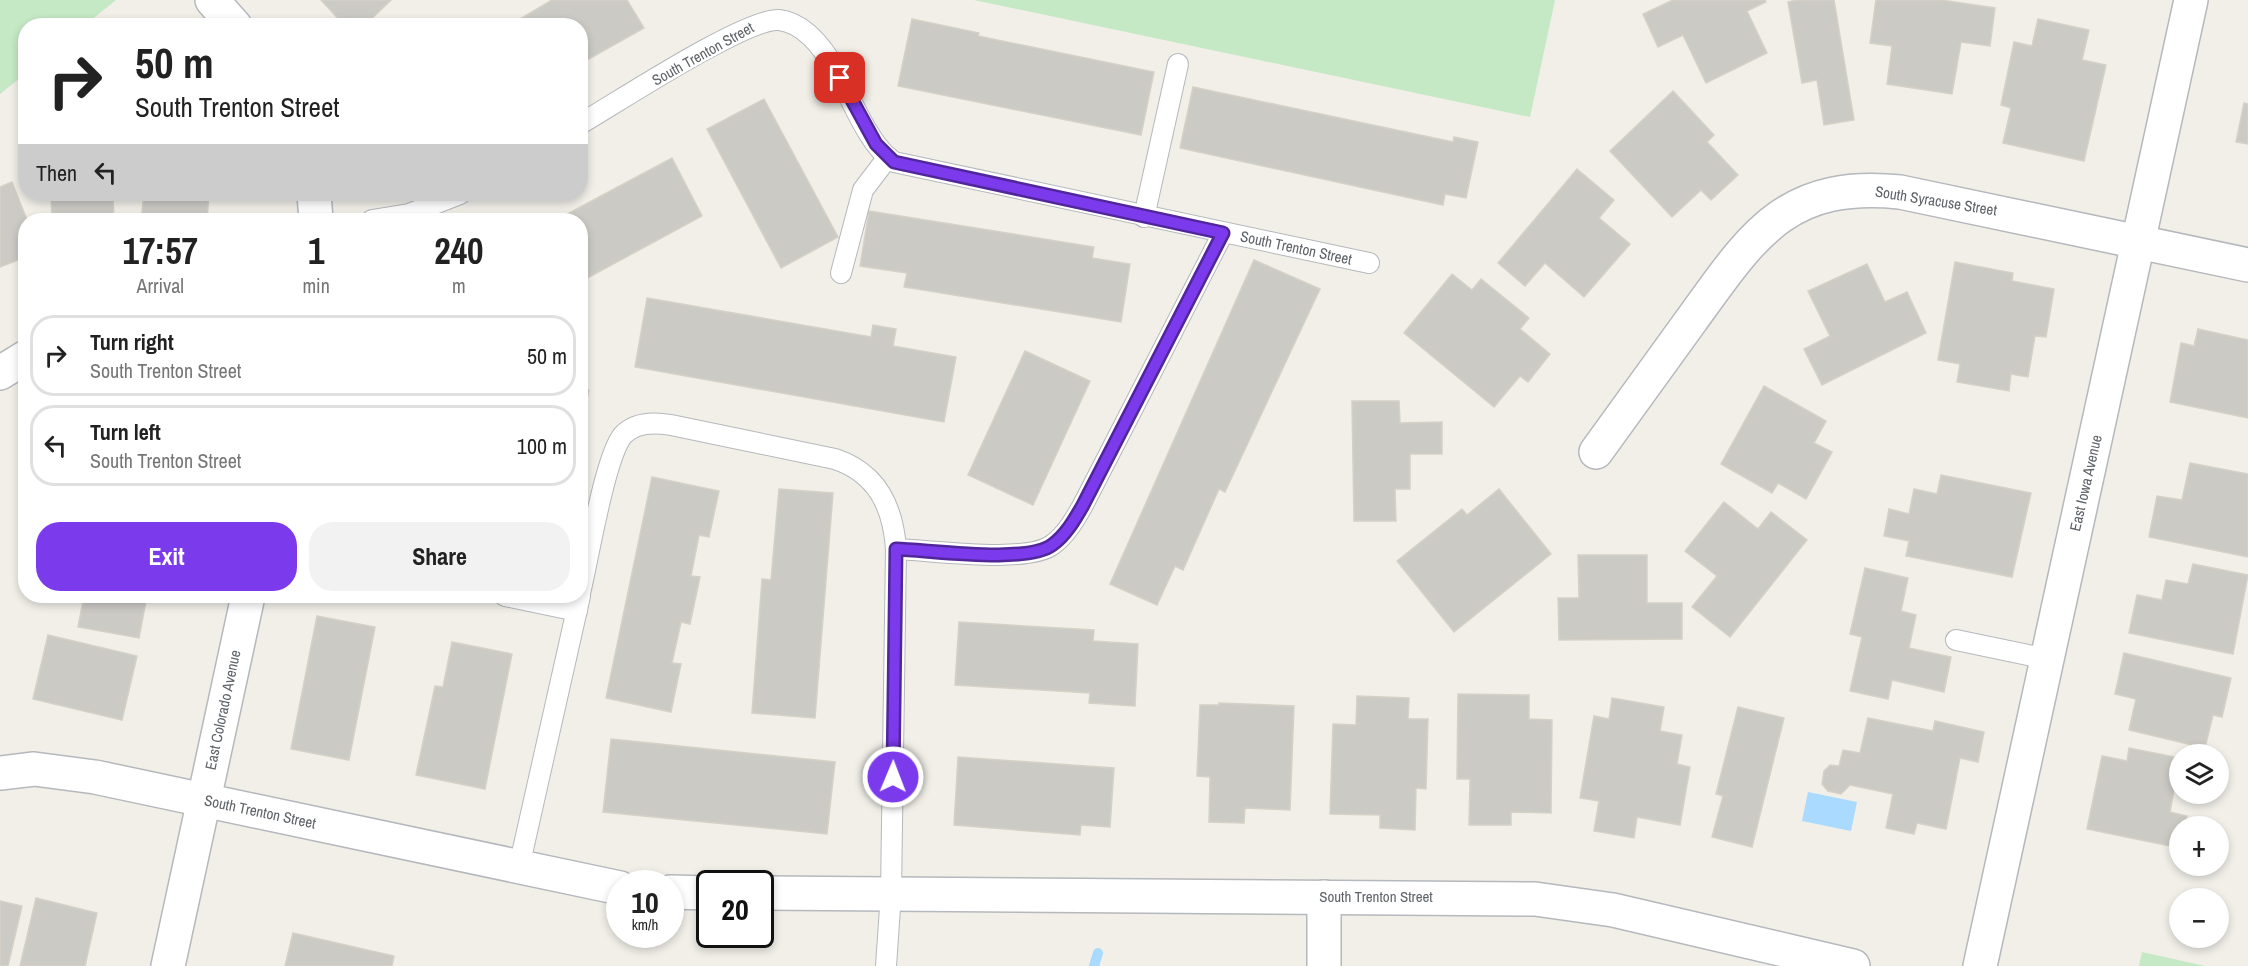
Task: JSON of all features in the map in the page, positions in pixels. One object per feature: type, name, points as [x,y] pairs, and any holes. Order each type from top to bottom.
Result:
[{"type":"street","points":[[212,0],[228,18]]},
{"type":"street","name":"East Iowa Avenue","points":[[1980,966],[2191,0]]},
{"type":"street","name":"South Syracuse Street","points":[[1596,452],[1745,246],[1776,218],[1817,197],[1852,190],[1900,192],[2248,265]]},
{"type":"street","points":[[0,373],[18,362]]},
{"type":"street","name":"East Colorado Avenue","points":[[168,966],[246,603]]},
{"type":"street","name":"South Trenton Street","points":[[0,773],[34,769],[72,773],[606,885]]},
{"type":"street","name":"South Trenton Street","points":[[774,893],[1508,897],[1566,901],[1613,910],[1853,966]]},
{"type":"street","points":[[1324,897],[1324,966]]},
{"type":"lane","name":"South Trenton Street","points":[[588,119],[738,32],[777,20],[803,30],[822,49],[876,144],[888,157],[912,167],[1368,262]]},
{"type":"lane","points":[[1144,216],[1178,64]]},
{"type":"lane","points":[[841,273],[863,190],[888,157]]},
{"type":"lane","points":[[412,213],[442,201]]},
{"type":"lane","name":"South Trenton Street","points":[[896,549],[1022,554],[1043,550],[1061,537],[1083,505],[1223,233]]},
{"type":"lane","points":[[588,560],[609,465],[616,445],[627,432],[651,423],[671,424],[835,459],[857,468],[876,484],[893,522],[896,549],[891,893],[886,966]]},
{"type":"lane","points":[[519,867],[578,603]]},
{"type":"lane","points":[[1956,640],[2047,659]]},
{"type":"green space","points":[[0,0],[116,0],[94,18],[18,18],[18,80],[0,94]]},
{"type":"green space","points":[[974,0],[1555,0],[1530,117]]},
{"type":"green space","points":[[2142,952],[2205,966],[2139,966]]},
{"type":"water","points":[[1808,792],[1857,802],[1851,831],[1802,821]]},
{"type":"building","points":[[321,0],[391,0],[372,18],[338,18]]},
{"type":"building","points":[[552,0],[627,0],[644,28],[588,60],[588,18],[522,18]]},
{"type":"building","points":[[1673,0],[1765,0],[1766,2],[1747,11],[1767,53],[1706,83],[1683,35],[1658,47],[1643,14]]},
{"type":"building","points":[[1834,0],[1854,120],[1824,125],[1817,80],[1802,83],[1788,2]]},
{"type":"building","points":[[1876,0],[1941,0],[1995,8],[1990,46],[1961,42],[1952,94],[1887,84],[1892,46],[1870,43]]},
{"type":"building","points":[[912,19],[979,33],[978,36],[1154,72],[1141,135],[898,86]]},
{"type":"building","points":[[2038,19],[2089,30],[2082,60],[2106,65],[2084,161],[2003,143],[2011,108],[2001,105],[2014,42],[2032,46]]},
{"type":"building","points":[[1193,87],[1453,142],[1454,137],[1478,142],[1466,198],[1445,194],[1443,205],[1180,148]]},
{"type":"building","points":[[1673,91],[1714,135],[1707,142],[1738,175],[1711,200],[1701,190],[1672,217],[1610,151]]},
{"type":"building","points":[[764,99],[838,237],[781,268],[707,129]]},
{"type":"building","points":[[2244,103],[2248,104],[2248,144],[2236,142]]},
{"type":"building","points":[[672,158],[702,216],[588,278],[588,213],[569,213]]},
{"type":"building","points":[[1577,169],[1614,200],[1599,218],[1630,244],[1584,297],[1545,263],[1525,286],[1498,263]]},
{"type":"building","points":[[12,182],[24,213],[18,213],[18,260],[0,267],[0,187]]},
{"type":"building","points":[[51,201],[113,201],[114,213],[52,213]]},
{"type":"building","points":[[143,201],[208,201],[208,213],[142,213]]},
{"type":"building","points":[[869,211],[1094,247],[1092,258],[1130,264],[1121,322],[904,287],[907,273],[860,266]]},
{"type":"building","points":[[1254,260],[1320,289],[1225,492],[1219,489],[1183,570],[1175,566],[1157,605],[1110,584]]},
{"type":"building","points":[[1955,262],[2013,273],[2012,281],[2054,289],[2046,337],[2035,336],[2028,377],[2011,374],[2009,391],[1957,382],[1960,364],[1938,360]]},
{"type":"building","points":[[1867,264],[1885,302],[1907,292],[1926,333],[1822,385],[1804,349],[1830,336],[1808,291]]},
{"type":"building","points":[[1452,274],[1472,290],[1481,279],[1529,318],[1520,329],[1550,354],[1528,382],[1520,376],[1494,407],[1404,333]]},
{"type":"building","points":[[647,298],[871,337],[873,325],[896,329],[893,346],[956,357],[944,422],[635,367]]},
{"type":"building","points":[[2198,329],[2248,340],[2248,418],[2170,402],[2181,343],[2194,346]]},
{"type":"building","points":[[1025,351],[1090,381],[1033,505],[968,475]]},
{"type":"building","points":[[1764,386],[1826,421],[1814,443],[1832,452],[1806,499],[1778,483],[1772,493],[1721,464]]},
{"type":"building","points":[[1352,401],[1399,401],[1400,423],[1442,422],[1442,454],[1410,454],[1410,489],[1395,489],[1396,521],[1354,521]]},
{"type":"building","points":[[2190,463],[2248,474],[2248,557],[2149,537],[2157,496],[2182,500]]},
{"type":"building","points":[[1941,475],[2031,493],[2012,577],[1906,556],[1909,541],[1884,536],[1889,509],[1909,514],[1914,489],[1937,494]]},
{"type":"building","points":[[652,477],[719,491],[709,537],[699,535],[691,576],[700,577],[690,624],[681,622],[672,663],[681,664],[671,712],[606,698]]},
{"type":"building","points":[[779,489],[833,493],[815,718],[752,713],[762,579],[771,580]]},
{"type":"building","points":[[1499,489],[1551,554],[1454,632],[1397,561],[1462,509],[1467,515]]},
{"type":"building","points":[[1724,502],[1758,529],[1771,512],[1807,540],[1730,637],[1692,607],[1717,576],[1685,551]]},
{"type":"building","points":[[1578,555],[1647,555],[1647,603],[1682,603],[1682,639],[1559,640],[1558,598],[1579,598]]},
{"type":"building","points":[[2193,564],[2248,575],[2233,654],[2129,633],[2137,595],[2162,600],[2166,580],[2188,584]]},
{"type":"building","points":[[1865,568],[1908,578],[1901,611],[1916,615],[1909,648],[1951,657],[1944,692],[1892,680],[1888,699],[1850,691],[1862,637],[1850,634]]},
{"type":"building","points":[[83,603],[146,603],[139,638],[78,627]]},
{"type":"building","points":[[317,616],[375,627],[349,760],[291,749]]},
{"type":"building","points":[[959,622],[1094,630],[1093,641],[1138,644],[1135,706],[1089,703],[1090,693],[955,685]]},
{"type":"building","points":[[48,635],[137,656],[122,720],[33,699]]},
{"type":"building","points":[[452,642],[512,654],[485,789],[416,775],[435,686],[443,687]]},
{"type":"building","points":[[2124,653],[2231,678],[2222,717],[2213,715],[2206,744],[2188,744],[2129,730],[2136,699],[2115,694]]},
{"type":"building","points":[[1458,694],[1529,695],[1529,719],[1552,720],[1551,813],[1511,812],[1511,825],[1469,825],[1470,779],[1457,779]]},
{"type":"building","points":[[1357,696],[1409,698],[1408,719],[1428,719],[1426,789],[1416,788],[1415,830],[1380,828],[1380,815],[1330,814],[1333,724],[1356,725]]},
{"type":"building","points":[[1612,698],[1664,707],[1660,731],[1682,735],[1677,764],[1690,767],[1680,825],[1637,817],[1634,838],[1594,831],[1599,801],[1580,798],[1594,716],[1609,719]]},
{"type":"building","points":[[1219,703],[1294,706],[1290,810],[1245,808],[1244,823],[1209,822],[1210,777],[1197,776],[1200,705],[1219,705]]},
{"type":"building","points":[[1738,707],[1784,718],[1752,847],[1712,837],[1723,796],[1716,794]]},
{"type":"building","points":[[1868,718],[1933,731],[1935,721],[1984,732],[1978,762],[1960,758],[1946,829],[1917,823],[1914,834],[1886,828],[1893,794],[1850,785],[1841,794],[1828,791],[1822,784],[1824,771],[1830,765],[1839,766],[1843,750],[1860,753]]},
{"type":"building","points":[[611,739],[835,762],[827,834],[603,812]]},
{"type":"building","points":[[2129,748],[2169,756],[2170,812],[2187,816],[2169,816],[2169,846],[2087,829],[2102,756],[2127,761]]},
{"type":"building","points":[[958,757],[1114,768],[1110,827],[1081,825],[1080,835],[954,825]]},
{"type":"building","points":[[36,898],[97,913],[85,966],[20,966]]},
{"type":"building","points":[[0,901],[22,906],[8,966],[0,966]]},
{"type":"building","points":[[293,933],[394,956],[392,966],[285,966]]},
{"type":"waterway","points":[[1094,966],[1098,953]]},
{"type":"route","points":[[840,78],[876,144],[894,162],[1223,233],[1083,505],[1053,545],[1030,553],[1003,555],[896,549],[893,777]]}]
